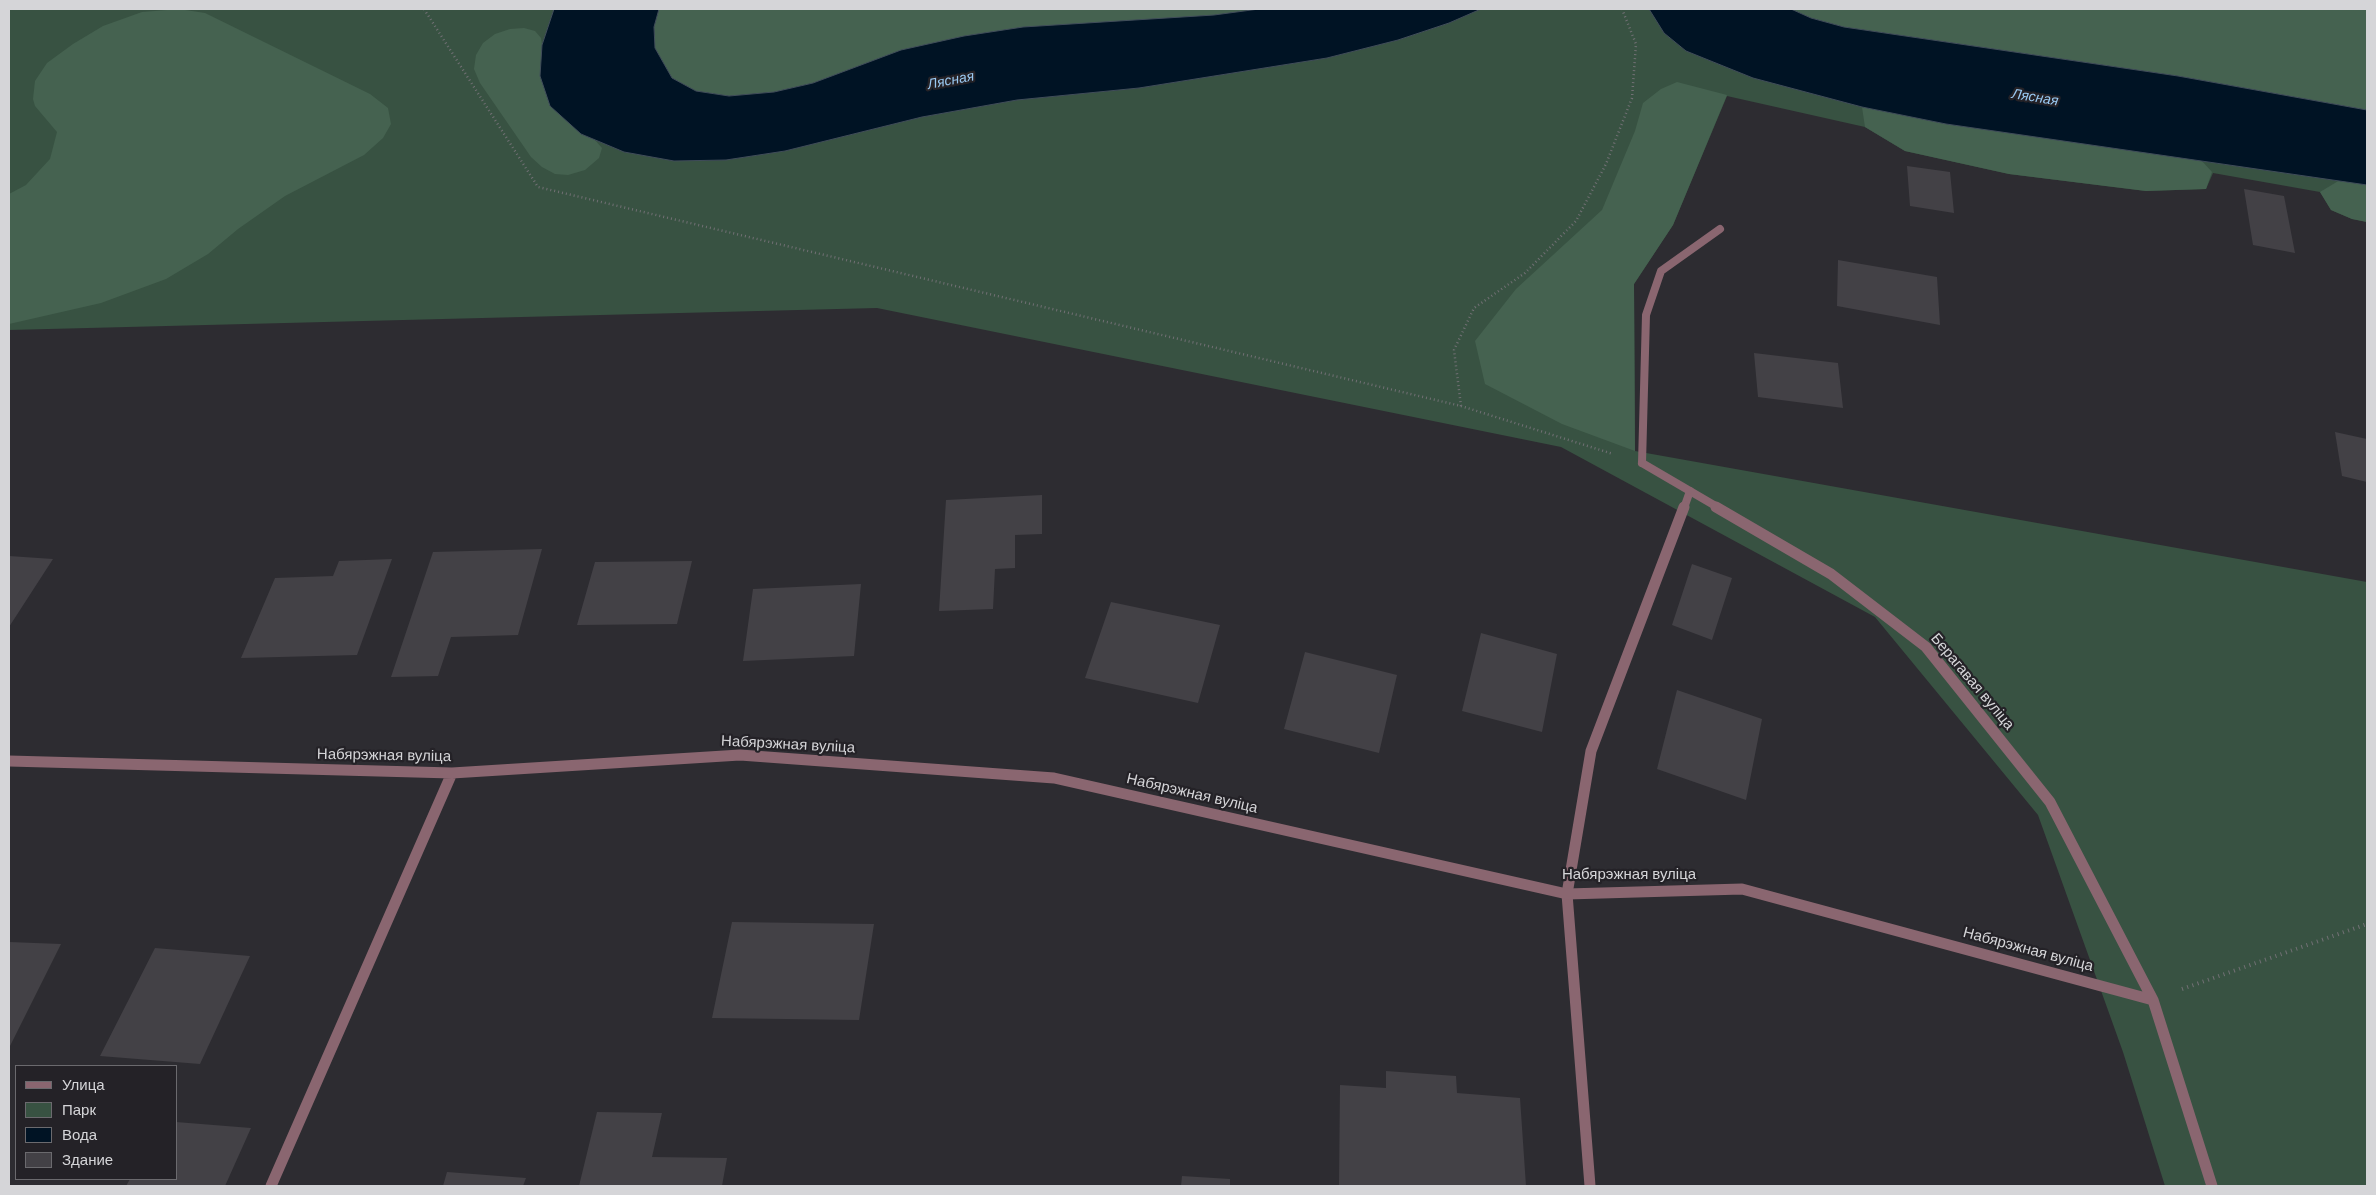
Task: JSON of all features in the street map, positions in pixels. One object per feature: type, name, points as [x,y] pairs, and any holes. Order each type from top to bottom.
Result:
[{"type":"street","points":[[1642,463],[1646,315],[1661,271],[1720,228]]},
{"type":"street","name":"Берагавая вуліца","points":[[1642,463],[1831,574],[1926,647],[2050,802],[2153,1000]]},
{"type":"street","points":[[1590,1186],[1567,894],[1591,751],[1690,491]]},
{"type":"street","name":"Набярэжная вуліца","points":[[9,761],[452,773],[740,755],[1054,778],[1567,894],[1742,889],[2153,1000]]},
{"type":"street","points":[[271,1186],[452,773]]},
{"type":"street","points":[[2153,1000],[2212,1186]]},
{"type":"path","points":[[424,9],[538,188],[1461,406],[1642,463]]},
{"type":"path","points":[[1461,406],[1454,350],[1474,308],[1525,273],[1576,221],[1606,164],[1632,98],[1636,44],[1622,9]]},
{"type":"path","points":[[2153,1000],[2367,924]]},
{"type":"green space","points":[[9,9],[554,9],[542,45],[581,134],[624,152],[674,161],[726,160],[785,151],[922,117],[1017,100],[1139,88],[1327,58],[1398,40],[1449,23],[1481,9],[1649,9],[1664,33],[1686,51],[1753,78],[1862,107],[1946,124],[2367,185],[2367,222],[2352,219],[2331,210],[2320,192],[2213,173],[2206,189],[2146,191],[2009,174],[1905,151],[1865,127],[1727,96],[1673,225],[1634,284],[1635,451],[2367,582],[2367,1186],[2165,1186],[2123,1052],[2038,815],[1875,617],[1561,447],[877,308],[9,330]]},
{"type":"green space","points":[[179,9],[205,13],[370,94],[388,108],[391,124],[383,138],[364,155],[285,196],[238,229],[208,254],[166,279],[101,303],[9,324],[9,194],[26,185],[50,159],[57,132],[35,106],[33,99],[35,81],[47,63],[73,44],[103,26],[142,12]]},
{"type":"green space","points":[[659,9],[1259,9],[851,70],[813,83],[774,92],[729,96],[696,91],[672,78],[655,48],[654,27]]},
{"type":"green space","points":[[1791,9],[2367,9],[2367,110],[2178,76],[1844,27],[1811,18]]},
{"type":"green space","points":[[524,28],[535,31],[541,38],[540,76],[581,134],[594,139],[602,148],[599,158],[585,170],[568,175],[555,174],[542,167],[531,157],[480,83],[474,69],[476,55],[483,43],[495,34],[510,29]]},
{"type":"green space","points":[[1677,82],[1727,95],[1673,225],[1634,284],[1635,451],[1562,424],[1485,384],[1475,341],[1516,289],[1602,210],[1635,131],[1643,103],[1661,89]]},
{"type":"green space","points":[[1862,107],[1946,124],[2201,160],[2212,172],[2206,189],[2146,191],[2009,174],[1905,151],[1865,127]]},
{"type":"green space","points":[[2340,180],[2367,185],[2367,222],[2352,219],[2331,210],[2320,192]]},
{"type":"water","name":"Лясная","points":[[554,9],[659,9],[654,27],[655,48],[672,78],[696,91],[729,96],[774,92],[813,83],[901,50],[964,36],[1023,27],[1214,15],[1259,9],[1481,9],[1449,23],[1398,40],[1327,58],[1139,88],[1017,100],[922,117],[785,151],[726,160],[674,161],[624,152],[581,134],[550,106],[540,76],[542,45]]},
{"type":"water","name":"Лясная","points":[[1649,9],[1791,9],[1811,18],[1844,27],[2178,76],[2367,110],[2367,185],[1946,124],[1862,107],[1753,78],[1686,51],[1664,33]]},
{"type":"building","points":[[1907,166],[1950,172],[1954,213],[1910,206]]},
{"type":"building","points":[[2244,189],[2284,196],[2295,253],[2253,245]]},
{"type":"building","points":[[1838,260],[1937,277],[1940,325],[1837,306]]},
{"type":"building","points":[[1754,353],[1838,363],[1843,408],[1758,397]]},
{"type":"building","points":[[2335,432],[2367,439],[2367,482],[2342,476]]},
{"type":"building","points":[[1042,495],[1042,534],[1015,535],[1015,568],[995,569],[993,609],[939,611],[946,500]]},
{"type":"building","points":[[542,549],[518,635],[451,637],[438,676],[391,677],[433,552]]},
{"type":"building","points":[[9,556],[53,559],[9,627]]},
{"type":"building","points":[[392,559],[357,655],[241,658],[275,578],[333,576],[339,561]]},
{"type":"building","points":[[692,561],[677,624],[577,625],[595,562]]},
{"type":"building","points":[[1692,564],[1732,578],[1712,640],[1672,625]]},
{"type":"building","points":[[861,584],[854,656],[743,661],[753,589]]},
{"type":"building","points":[[1111,602],[1220,625],[1198,703],[1085,678]]},
{"type":"building","points":[[1481,633],[1557,654],[1542,732],[1462,711]]},
{"type":"building","points":[[1305,652],[1397,675],[1379,753],[1284,729]]},
{"type":"building","points":[[1677,690],[1762,719],[1746,800],[1657,769]]},
{"type":"building","points":[[732,922],[874,924],[859,1020],[712,1018]]},
{"type":"building","points":[[9,942],[61,944],[9,1048]]},
{"type":"building","points":[[155,948],[250,956],[200,1064],[100,1056]]},
{"type":"building","points":[[1386,1071],[1456,1076],[1457,1093],[1520,1098],[1526,1186],[1339,1186],[1340,1085],[1386,1088]]},
{"type":"building","points":[[597,1112],[662,1113],[652,1157],[727,1158],[722,1186],[579,1186]]},
{"type":"building","points":[[178,1122],[251,1128],[225,1186],[126,1186],[129,1180],[178,1180]]},
{"type":"building","points":[[447,1172],[526,1178],[523,1186],[443,1186]]},
{"type":"building","points":[[1182,1176],[1230,1179],[1230,1186],[1181,1186]]}]
